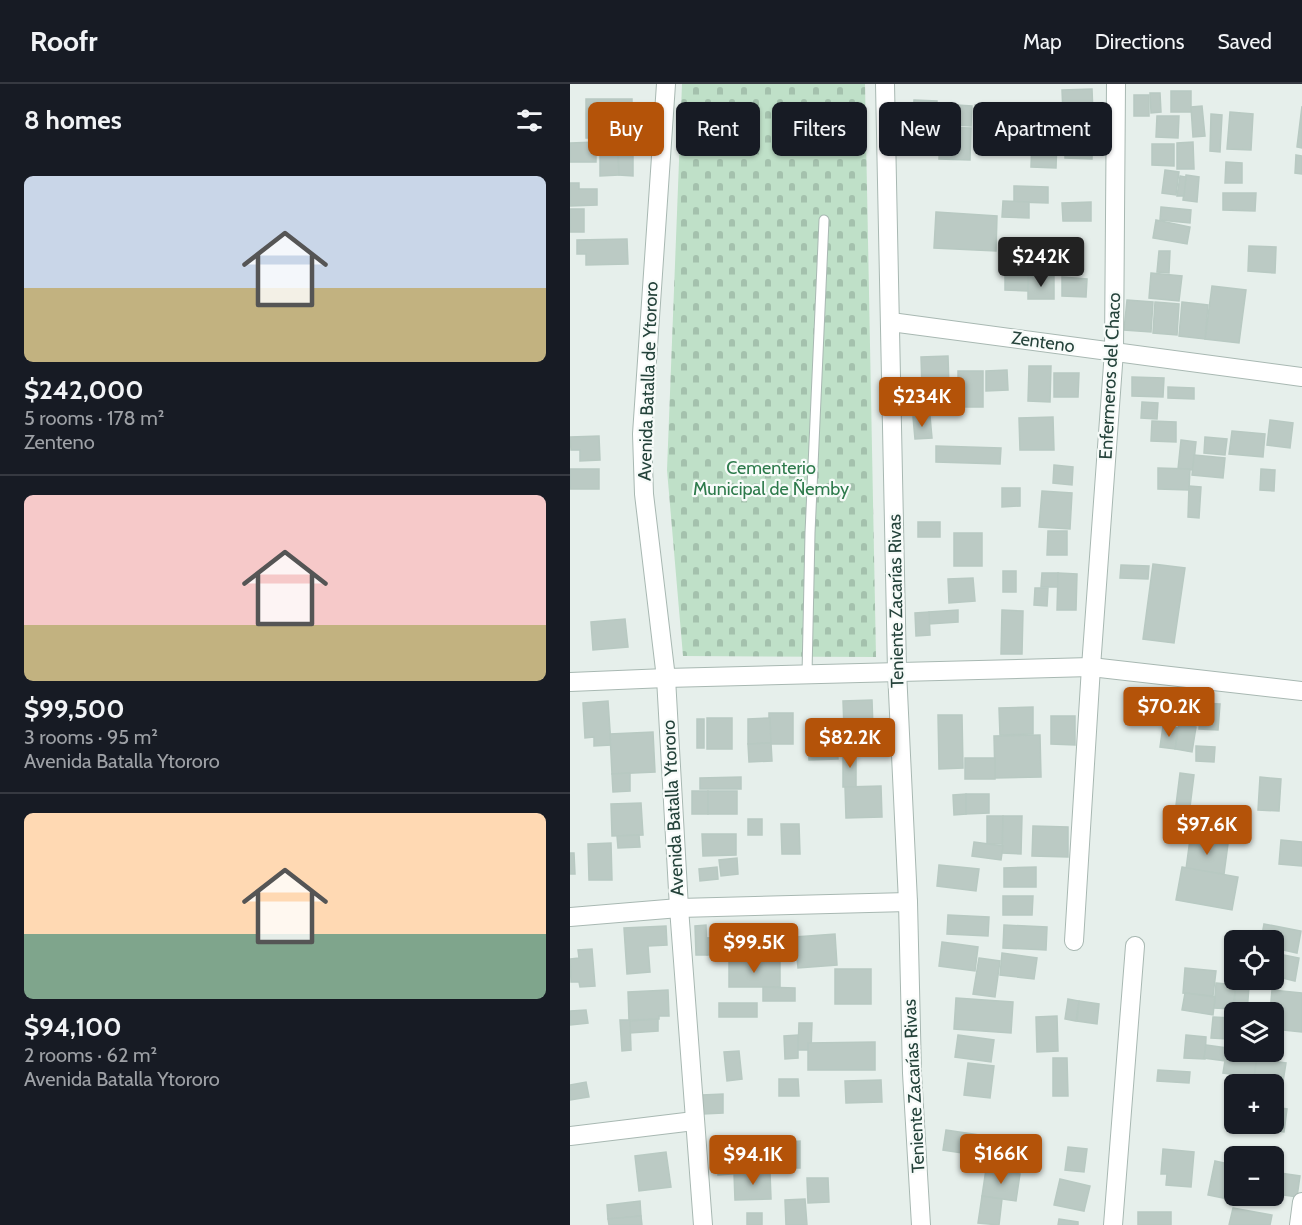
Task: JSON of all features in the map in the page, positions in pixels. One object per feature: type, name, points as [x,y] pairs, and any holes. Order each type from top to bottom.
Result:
[{"type":"street","name":"Avenida Batalla de Ytororo","points":[[666,84],[642,435],[644,494],[666,678]]},
{"type":"street","name":"Teniente Zacarías Rivas","points":[[885,84],[897,671],[908,902],[912,1073],[921,1225]]},
{"type":"street","name":"Enfermeros del Chaco","points":[[1074,941],[1114,351],[1116,84]]},
{"type":"street","name":"Zenteno","points":[[891,322],[1302,377]]},
{"type":"street","points":[[570,682],[1091,667],[1302,691]]},
{"type":"street","name":"Avenida Batalla Ytororo","points":[[666,678],[679,908],[703,1225]]},
{"type":"street","points":[[570,916],[679,908],[908,902]]},
{"type":"street","points":[[1113,1225],[1135,946]]},
{"type":"street","points":[[570,1136],[694,1121]]},
{"type":"street","points":[[1300,1224],[1302,1202]]},
{"type":"lane","points":[[807,674],[810,533],[824,220]]},
{"type":"green space","name":"Cementerio Municipal de Ñemby","points":[[682,84],[865,84],[865,102],[772,102],[772,156],[866,156],[876,657],[683,656],[667,470],[679,156],[760,156],[760,102],[681,102]]},
{"type":"building","points":[[1092,89],[1093,102],[1062,102],[1062,90]]},
{"type":"building","points":[[1171,91],[1191,91],[1191,112],[1171,112]]},
{"type":"building","points":[[1150,93],[1160,93],[1161,112],[1151,113]]},
{"type":"building","points":[[1134,95],[1149,95],[1149,116],[1134,116]]},
{"type":"building","points":[[586,99],[632,99],[632,102],[588,102],[588,138],[586,138]]},
{"type":"building","points":[[914,100],[937,101],[937,102],[914,102]]},
{"type":"building","points":[[961,105],[972,106],[971,126],[961,125]]},
{"type":"building","points":[[1202,106],[1205,136],[1193,137],[1191,107]]},
{"type":"building","points":[[1302,106],[1302,148],[1297,147]]},
{"type":"building","points":[[1230,112],[1253,114],[1251,150],[1227,149]]},
{"type":"building","points":[[1211,114],[1222,115],[1220,152],[1210,151]]},
{"type":"building","points":[[1157,116],[1179,116],[1178,138],[1156,137]]},
{"type":"building","points":[[961,128],[971,128],[970,160],[939,159],[939,156],[961,156]]},
{"type":"building","points":[[588,142],[588,156],[596,156],[596,162],[570,162],[570,143]]},
{"type":"building","points":[[1193,142],[1194,169],[1177,169],[1177,143]]},
{"type":"building","points":[[1152,144],[1174,144],[1174,166],[1152,165]]},
{"type":"building","points":[[1296,155],[1302,156],[1302,174],[1295,173]]},
{"type":"building","points":[[600,156],[618,156],[619,175],[600,176]]},
{"type":"building","points":[[618,156],[633,156],[633,176],[619,175]]},
{"type":"building","points":[[1031,156],[1056,156],[1056,168],[1031,167]]},
{"type":"building","points":[[1065,156],[1092,156],[1092,159],[1065,158]]},
{"type":"building","points":[[1226,162],[1242,163],[1242,183],[1225,183]]},
{"type":"building","points":[[1165,170],[1179,172],[1176,195],[1162,193]]},
{"type":"building","points":[[1186,175],[1199,177],[1197,202],[1183,200]]},
{"type":"building","points":[[1180,176],[1186,177],[1184,196],[1177,196]]},
{"type":"building","points":[[570,183],[579,183],[579,189],[597,189],[597,205],[570,206]]},
{"type":"building","points":[[1014,186],[1048,187],[1048,203],[1014,202]]},
{"type":"building","points":[[1223,193],[1256,193],[1255,211],[1223,210]]},
{"type":"building","points":[[1003,201],[1029,202],[1029,218],[1002,217]]},
{"type":"building","points":[[1091,202],[1091,221],[1063,221],[1062,203]]},
{"type":"building","points":[[1161,207],[1191,210],[1190,223],[1160,220]]},
{"type":"building","points":[[570,209],[584,209],[584,232],[570,232]]},
{"type":"building","points":[[936,212],[997,216],[996,251],[934,248]]},
{"type":"building","points":[[1156,220],[1190,227],[1187,244],[1153,238]]},
{"type":"building","points":[[627,239],[628,264],[586,265],[586,254],[577,254],[577,240]]},
{"type":"building","points":[[1249,246],[1276,247],[1275,273],[1248,271]]},
{"type":"building","points":[[1159,251],[1170,251],[1169,273],[1157,272]]},
{"type":"building","points":[[1005,269],[1028,269],[1028,291],[1005,290]]},
{"type":"building","points":[[1151,273],[1182,276],[1179,301],[1149,298]]},
{"type":"building","points":[[1028,276],[1054,276],[1054,299],[1028,299]]},
{"type":"building","points":[[1062,277],[1087,279],[1086,297],[1062,296]]},
{"type":"building","points":[[1212,286],[1246,290],[1239,343],[1205,339]]},
{"type":"building","points":[[1127,300],[1153,302],[1151,332],[1124,330]]},
{"type":"building","points":[[1155,302],[1179,304],[1177,335],[1153,333]]},
{"type":"building","points":[[1182,302],[1208,305],[1205,339],[1179,336]]},
{"type":"building","points":[[948,356],[949,387],[922,388],[921,357]]},
{"type":"building","points":[[1029,366],[1051,366],[1050,402],[1028,401]]},
{"type":"building","points":[[1007,370],[1008,390],[986,391],[986,371]]},
{"type":"building","points":[[958,371],[983,371],[983,407],[958,407]]},
{"type":"building","points":[[1054,373],[1079,373],[1078,397],[1054,397]]},
{"type":"building","points":[[1132,377],[1164,378],[1163,397],[1132,396]]},
{"type":"building","points":[[947,387],[947,409],[927,410],[926,388]]},
{"type":"building","points":[[1168,387],[1194,388],[1194,399],[1168,398]]},
{"type":"building","points":[[1142,402],[1158,403],[1157,419],[1141,418]]},
{"type":"building","points":[[930,416],[932,438],[915,439],[913,417]]},
{"type":"building","points":[[1053,417],[1054,450],[1020,450],[1019,418]]},
{"type":"building","points":[[1270,420],[1293,423],[1290,448],[1267,445]]},
{"type":"building","points":[[1152,421],[1176,422],[1176,442],[1151,441]]},
{"type":"building","points":[[1232,431],[1265,434],[1263,457],[1229,454]]},
{"type":"building","points":[[599,436],[600,460],[580,461],[580,450],[571,450],[570,437]]},
{"type":"building","points":[[1205,437],[1227,439],[1225,455],[1204,453]]},
{"type":"building","points":[[1181,440],[1196,442],[1193,470],[1178,469]]},
{"type":"building","points":[[936,446],[1001,448],[1000,464],[936,462]]},
{"type":"building","points":[[1194,455],[1225,458],[1223,478],[1192,475]]},
{"type":"building","points":[[1054,465],[1073,467],[1072,485],[1053,483]]},
{"type":"building","points":[[1158,468],[1190,469],[1189,490],[1158,489]]},
{"type":"building","points":[[570,469],[599,469],[599,489],[570,489]]},
{"type":"building","points":[[1261,469],[1275,470],[1274,491],[1260,490]]},
{"type":"building","points":[[1189,486],[1201,487],[1199,518],[1188,517]]},
{"type":"building","points":[[1002,488],[1020,488],[1020,506],[1002,507]]},
{"type":"building","points":[[1042,491],[1072,493],[1070,529],[1039,527]]},
{"type":"building","points":[[918,522],[940,522],[940,537],[918,537]]},
{"type":"building","points":[[1048,531],[1067,531],[1067,555],[1047,555]]},
{"type":"building","points":[[954,533],[982,533],[982,566],[954,566]]},
{"type":"building","points":[[1153,564],[1185,568],[1174,643],[1143,639]]},
{"type":"building","points":[[1121,565],[1149,566],[1148,579],[1120,578]]},
{"type":"building","points":[[1003,571],[1016,571],[1016,592],[1003,592]]},
{"type":"building","points":[[1042,573],[1058,573],[1058,587],[1041,587]]},
{"type":"building","points":[[1058,573],[1077,574],[1076,610],[1057,610]]},
{"type":"building","points":[[973,578],[975,601],[949,603],[948,579]]},
{"type":"building","points":[[1035,588],[1048,588],[1047,606],[1034,605]]},
{"type":"building","points":[[958,610],[958,622],[929,624],[929,612]]},
{"type":"building","points":[[1002,610],[1023,611],[1022,654],[1001,654]]},
{"type":"building","points":[[929,612],[930,635],[916,636],[915,613]]},
{"type":"building","points":[[625,619],[628,647],[593,650],[591,622]]},
{"type":"building","points":[[872,700],[873,728],[844,729],[843,701]]},
{"type":"building","points":[[608,701],[611,745],[594,746],[594,737],[585,738],[583,703]]},
{"type":"building","points":[[1177,701],[1197,703],[1195,726],[1174,724]]},
{"type":"building","points":[[1201,703],[1220,704],[1218,730],[1199,729]]},
{"type":"building","points":[[1033,707],[1033,734],[1000,735],[999,708]]},
{"type":"building","points":[[769,713],[793,713],[793,744],[769,744]]},
{"type":"building","points":[[938,715],[962,715],[963,768],[939,769]]},
{"type":"building","points":[[1051,716],[1075,716],[1075,745],[1051,744]]},
{"type":"building","points":[[707,718],[732,718],[732,749],[707,749]]},
{"type":"building","points":[[770,718],[771,743],[748,744],[748,719]]},
{"type":"building","points":[[697,719],[704,719],[704,748],[697,748]]},
{"type":"building","points":[[836,719],[838,759],[809,760],[807,720]]},
{"type":"building","points":[[1179,724],[1196,727],[1192,752],[1175,749]]},
{"type":"building","points":[[1163,726],[1178,728],[1175,749],[1160,747]]},
{"type":"building","points":[[873,728],[873,751],[845,751],[844,729]]},
{"type":"building","points":[[653,732],[655,772],[612,774],[610,734]]},
{"type":"building","points":[[1040,735],[1041,777],[995,778],[994,736]]},
{"type":"building","points":[[771,743],[772,761],[749,762],[748,744]]},
{"type":"building","points":[[1196,746],[1215,747],[1214,762],[1196,761]]},
{"type":"building","points":[[843,751],[856,751],[856,787],[843,787]]},
{"type":"building","points":[[965,758],[995,758],[995,779],[965,779]]},
{"type":"building","points":[[630,773],[630,791],[613,792],[612,774]]},
{"type":"building","points":[[1180,773],[1194,775],[1190,807],[1176,805]]},
{"type":"building","points":[[741,777],[741,789],[700,789],[700,778]]},
{"type":"building","points":[[1260,777],[1281,779],[1279,811],[1258,810]]},
{"type":"building","points":[[881,786],[882,817],[846,818],[845,787]]},
{"type":"building","points":[[692,791],[708,791],[708,814],[692,814]]},
{"type":"building","points":[[708,791],[737,791],[737,814],[708,814]]},
{"type":"building","points":[[966,794],[966,814],[954,815],[953,795]]},
{"type":"building","points":[[966,794],[989,794],[989,813],[966,814]]},
{"type":"building","points":[[641,803],[643,835],[612,836],[611,804]]},
{"type":"building","points":[[987,816],[1003,816],[1003,844],[987,844]]},
{"type":"building","points":[[1003,816],[1022,816],[1021,854],[1002,853]]},
{"type":"building","points":[[748,819],[762,819],[762,835],[748,835]]},
{"type":"building","points":[[781,824],[799,824],[800,854],[782,854]]},
{"type":"building","points":[[1033,826],[1068,827],[1068,857],[1032,856]]},
{"type":"building","points":[[702,834],[736,834],[736,855],[703,856]]},
{"type":"building","points":[[639,835],[640,847],[618,848],[617,836]]},
{"type":"building","points":[[1190,839],[1228,844],[1224,874],[1186,869]]},
{"type":"building","points":[[1281,840],[1302,842],[1302,866],[1279,864]]},
{"type":"building","points":[[974,842],[1003,846],[1001,860],[972,856]]},
{"type":"building","points":[[611,843],[612,880],[589,880],[588,844]]},
{"type":"building","points":[[570,853],[574,853],[575,874],[570,874]]},
{"type":"building","points":[[737,858],[738,874],[721,876],[719,860]]},
{"type":"building","points":[[939,865],[979,869],[976,891],[937,886]]},
{"type":"building","points":[[717,867],[718,879],[700,881],[699,869]]},
{"type":"building","points":[[1036,867],[1036,887],[1004,887],[1004,868]]},
{"type":"building","points":[[1182,867],[1238,877],[1232,910],[1176,900]]},
{"type":"building","points":[[1003,896],[1033,896],[1032,915],[1003,915]]},
{"type":"building","points":[[948,915],[989,917],[988,936],[947,934]]},
{"type":"building","points":[[1264,924],[1301,931],[1297,953],[1284,950],[1284,930],[1263,930]]},
{"type":"building","points":[[706,925],[707,955],[696,955],[695,926]]},
{"type":"building","points":[[1004,925],[1047,927],[1046,950],[1003,948]]},
{"type":"building","points":[[666,926],[667,945],[648,946],[650,972],[627,974],[624,928]]},
{"type":"building","points":[[835,934],[837,965],[798,968],[795,937]]},
{"type":"building","points":[[750,936],[751,953],[707,955],[706,938]]},
{"type":"building","points":[[942,942],[978,947],[975,971],[939,966]]},
{"type":"building","points":[[592,949],[595,986],[580,987],[579,982],[571,982],[570,959],[579,958],[578,950]]},
{"type":"building","points":[[1002,953],[1037,958],[1034,979],[1000,975]]},
{"type":"building","points":[[1284,955],[1299,958],[1295,981],[1284,978]]},
{"type":"building","points":[[979,958],[1000,961],[995,997],[973,994]]},
{"type":"building","points":[[729,961],[780,961],[780,987],[729,987]]},
{"type":"building","points":[[1185,968],[1216,971],[1213,996],[1183,993]]},
{"type":"building","points":[[835,969],[871,969],[871,1004],[835,1004]]},
{"type":"building","points":[[1216,983],[1224,984],[1224,990],[1235,990],[1234,1002],[1224,1002],[1224,1009],[1214,1008]]},
{"type":"building","points":[[763,987],[795,988],[795,1001],[763,1001]]},
{"type":"building","points":[[668,990],[669,1016],[659,1016],[659,1019],[629,1020],[628,992]]},
{"type":"building","points":[[1236,990],[1249,990],[1248,1002],[1234,1002]]},
{"type":"building","points":[[1272,990],[1302,993],[1302,1032],[1284,1030],[1284,1002],[1271,1002]]},
{"type":"building","points":[[1185,993],[1215,997],[1213,1015],[1182,1010]]},
{"type":"building","points":[[956,998],[1013,1002],[1011,1033],[954,1029]]},
{"type":"building","points":[[1068,999],[1079,1001],[1076,1021],[1065,1019]]},
{"type":"building","points":[[1079,1001],[1099,1004],[1097,1024],[1077,1021]]},
{"type":"building","points":[[719,1003],[757,1003],[757,1017],[719,1017]]},
{"type":"building","points":[[586,1010],[588,1023],[570,1025],[570,1011]]},
{"type":"building","points":[[1057,1016],[1058,1051],[1037,1052],[1036,1017]]},
{"type":"building","points":[[1213,1017],[1224,1018],[1224,1039],[1211,1038]]},
{"type":"building","points":[[658,1019],[658,1031],[630,1033],[630,1021]]},
{"type":"building","points":[[620,1020],[630,1020],[631,1050],[622,1051]]},
{"type":"building","points":[[799,1023],[812,1023],[811,1050],[798,1050]]},
{"type":"building","points":[[798,1035],[798,1058],[785,1059],[784,1036]]},
{"type":"building","points":[[958,1035],[994,1040],[991,1062],[955,1057]]},
{"type":"building","points":[[1186,1035],[1206,1037],[1205,1059],[1184,1058]]},
{"type":"building","points":[[875,1042],[875,1070],[808,1070],[808,1043]]},
{"type":"building","points":[[1206,1045],[1224,1048],[1224,1061],[1204,1058]]},
{"type":"building","points":[[739,1051],[742,1079],[727,1081],[724,1052]]},
{"type":"building","points":[[1053,1058],[1067,1058],[1068,1096],[1053,1096]]},
{"type":"building","points":[[1225,1062],[1256,1062],[1254,1074],[1223,1073]]},
{"type":"building","points":[[1256,1062],[1286,1063],[1284,1076],[1254,1074]]},
{"type":"building","points":[[968,1063],[994,1066],[990,1098],[964,1095]]},
{"type":"building","points":[[1158,1070],[1190,1072],[1189,1083],[1157,1081]]},
{"type":"building","points":[[779,1079],[798,1079],[799,1096],[779,1096]]},
{"type":"building","points":[[881,1080],[882,1102],[846,1103],[845,1081]]},
{"type":"building","points":[[586,1082],[589,1097],[570,1100],[570,1085]]},
{"type":"building","points":[[723,1094],[723,1113],[703,1114],[702,1095]]},
{"type":"building","points":[[1284,1109],[1287,1109],[1284,1132]]},
{"type":"building","points":[[946,1130],[992,1137],[989,1157],[943,1150]]},
{"type":"building","points":[[800,1141],[800,1168],[790,1168],[790,1142]]},
{"type":"building","points":[[758,1147],[760,1172],[718,1175],[717,1150]]},
{"type":"building","points":[[1068,1147],[1087,1149],[1084,1172],[1065,1170]]},
{"type":"building","points":[[1163,1149],[1194,1152],[1191,1187],[1166,1185],[1167,1174],[1161,1174]]},
{"type":"building","points":[[666,1152],[671,1187],[639,1191],[635,1156]]},
{"type":"building","points":[[1215,1161],[1224,1163],[1224,1198],[1208,1195]]},
{"type":"building","points":[[986,1169],[1020,1174],[1016,1201],[982,1196]]},
{"type":"building","points":[[770,1172],[771,1199],[735,1200],[734,1173]]},
{"type":"building","points":[[1284,1174],[1300,1176],[1297,1197],[1284,1195]]},
{"type":"building","points":[[807,1178],[828,1178],[829,1202],[808,1203]]},
{"type":"building","points":[[1060,1179],[1090,1186],[1084,1211],[1054,1205]]},
{"type":"building","points":[[982,1196],[1002,1199],[999,1225],[978,1223]]},
{"type":"building","points":[[805,1199],[807,1225],[786,1225],[785,1200]]},
{"type":"building","points":[[640,1201],[641,1216],[608,1219],[607,1205]]},
{"type":"building","points":[[1233,1208],[1272,1215],[1270,1225],[1229,1225]]},
{"type":"building","points":[[1138,1212],[1171,1212],[1171,1225],[1138,1225]]},
{"type":"building","points":[[747,1213],[762,1213],[762,1225],[747,1225]]},
{"type":"building","points":[[641,1216],[642,1225],[609,1225],[608,1219]]},
{"type":"building","points":[[1059,1219],[1078,1222],[1078,1225],[1058,1225]]}]
